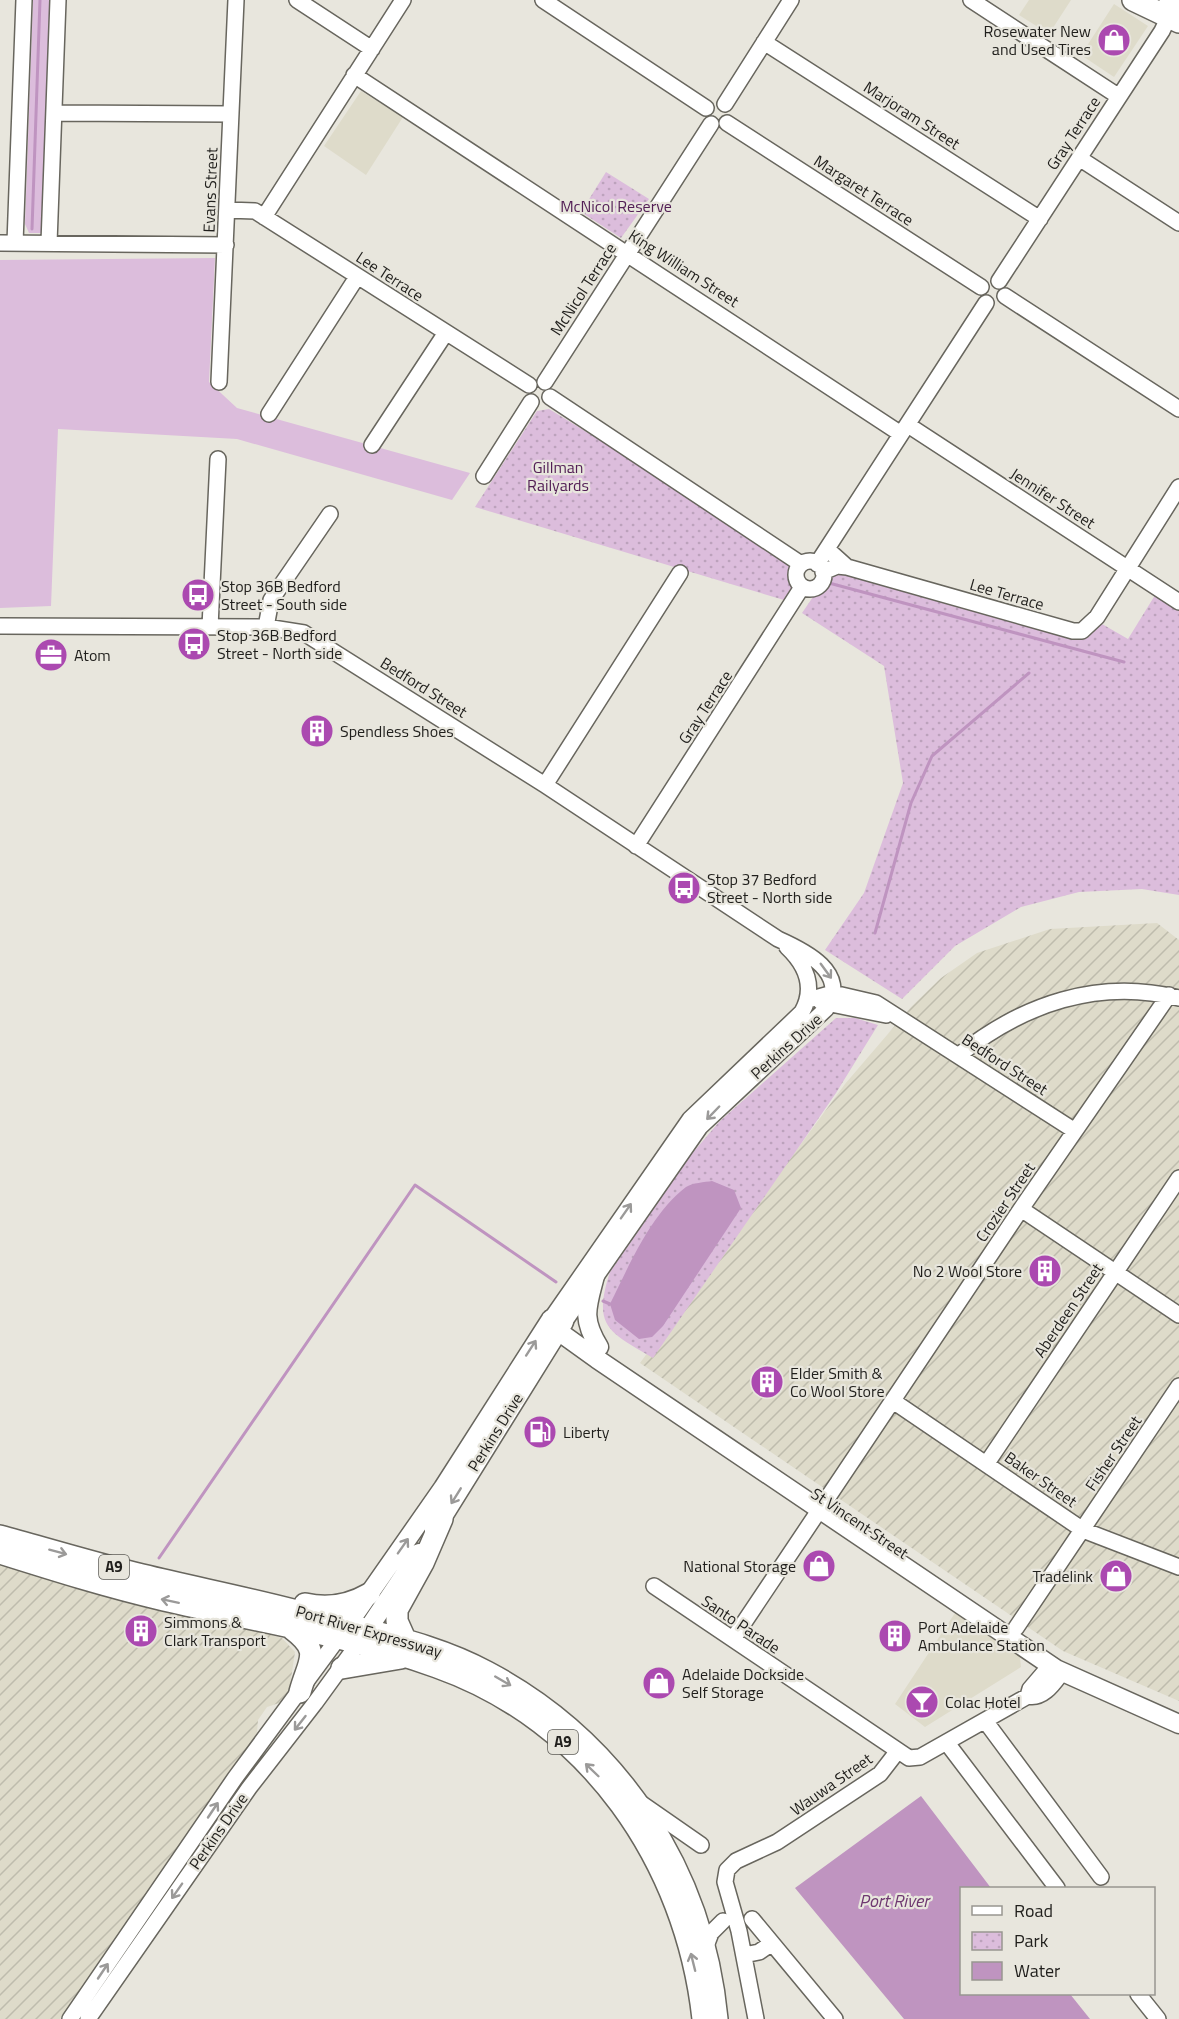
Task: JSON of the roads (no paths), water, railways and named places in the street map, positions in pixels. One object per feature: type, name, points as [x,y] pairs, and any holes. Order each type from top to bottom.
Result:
[{"type":"highway","points":[[1133,0],[1174,9]]},
{"type":"highway","points":[[342,1668],[369,1662],[387,1662],[405,1648],[397,1622],[397,1610],[423,1563],[442,1519]]},
{"type":"highway","name":"Port River Expressway","points":[[0,1541],[128,1591],[289,1627],[353,1633]]},
{"type":"highway","name":"Port River Expressway","points":[[0,1541],[228,1594],[405,1648],[450,1654],[522,1691],[569,1727],[606,1762],[639,1803],[660,1836],[683,1882],[706,1946],[717,2019]]},
{"type":"highway","points":[[228,1594],[245,1593],[317,1606],[350,1603],[369,1594]]},
{"type":"highway","points":[[289,1627],[309,1642],[312,1650],[299,1694]]},
{"type":"highway","name":"Port River Expressway","points":[[405,1648],[515,1706],[555,1734],[601,1779],[626,1809],[647,1842],[672,1893],[699,1986],[703,2019]]},
{"type":"main road","points":[[544,1354],[557,1352],[591,1360],[598,1353],[588,1330],[587,1319],[595,1276]]},
{"type":"main road","name":"St Vincent Street","points":[[558,1324],[1059,1664],[1179,1724]]},
{"type":"main road","name":"Perkins Drive","points":[[353,1633],[442,1519],[544,1354],[558,1324]]},
{"type":"main road","name":"Perkins Drive","points":[[353,1633],[369,1594],[558,1324]]},
{"type":"main road","name":"St Vincent Street","points":[[823,1505],[1016,1628],[1059,1664],[1179,1711]]},
{"type":"street","points":[[24,0],[8,243],[226,245]]},
{"type":"street","points":[[49,243],[58,0]]},
{"type":"street","name":"Evans Street","points":[[219,382],[236,0]]},
{"type":"street","points":[[297,0],[372,49]]},
{"type":"street","points":[[264,217],[403,0]]},
{"type":"street","points":[[543,0],[706,108]]},
{"type":"street","points":[[725,104],[791,0]]},
{"type":"street","points":[[971,0],[1118,96]]},
{"type":"street","name":"Gray Terrace","points":[[999,281],[1174,9]]},
{"type":"street","name":"Marjoram Street","points":[[764,42],[1040,219]]},
{"type":"street","name":"King William Street","points":[[354,75],[904,429]]},
{"type":"street","points":[[706,108],[717,102],[725,104]]},
{"type":"street","points":[[706,108],[705,117],[719,124],[730,115],[725,104]]},
{"type":"street","points":[[55,113],[231,114]]},
{"type":"street","name":"McNicol Terrace","points":[[545,382],[628,253],[719,124]]},
{"type":"street","name":"Margaret Terrace","points":[[719,124],[981,287]]},
{"type":"street","points":[[1078,158],[1179,223]]},
{"type":"street","name":"Lee Terrace","points":[[227,210],[255,211],[445,334],[529,385]]},
{"type":"street","points":[[269,414],[357,277]]},
{"type":"street","points":[[987,280],[999,281],[1005,287],[1005,296],[998,303],[986,303],[981,296],[981,287],[987,280]]},
{"type":"street","points":[[1005,296],[1179,409]]},
{"type":"street","points":[[801,564],[796,579],[802,587],[810,589],[820,585],[820,568],[827,549],[986,303]]},
{"type":"street","points":[[372,445],[445,334]]},
{"type":"street","points":[[538,380],[545,382],[550,387],[550,397],[542,404],[531,402],[527,396],[529,385],[538,380]]},
{"type":"street","points":[[550,397],[801,564],[810,562],[820,568]]},
{"type":"street","points":[[484,476],[531,402]]},
{"type":"street","name":"Jennifer Street","points":[[904,429],[1129,568],[1179,602]]},
{"type":"street","points":[[210,627],[218,459]]},
{"type":"street","name":"Lee Terrace","points":[[820,568],[848,567],[1073,631],[1082,631],[1097,617],[1179,487]]},
{"type":"street","points":[[266,627],[271,600],[330,514]]},
{"type":"street","name":"Lee Terrace","points":[[827,549],[848,567]]},
{"type":"street","points":[[545,785],[680,573]]},
{"type":"street","name":"Gray Terrace","points":[[636,846],[802,587]]},
{"type":"street","name":"Bedford Street","points":[[0,626],[291,629],[315,639],[545,785],[778,939]]},
{"type":"street","points":[[778,939],[804,952],[825,967],[832,979],[831,998]]},
{"type":"street","name":"Perkins Drive","points":[[558,1324],[690,1119],[802,1012],[808,1000],[809,982],[803,965],[778,939]]},
{"type":"street","points":[[959,1054],[1011,1019],[1052,1001],[1109,990],[1174,997]]},
{"type":"street","name":"Crozier Street","points":[[733,1639],[1021,1209],[1075,1131],[1174,997]]},
{"type":"street","name":"Bedford Street","points":[[808,1000],[831,998],[876,1003],[959,1054],[1075,1131]]},
{"type":"street","name":"Perkins Drive","points":[[558,1324],[706,1120],[813,1022],[831,998]]},
{"type":"street","name":"Aberdeen Street","points":[[987,1463],[1179,1178]]},
{"type":"street","points":[[1021,1209],[1179,1315]]},
{"type":"street","name":"Fisher Street","points":[[1016,1628],[1179,1386]]},
{"type":"street","name":"Baker Street","points":[[893,1401],[1083,1530],[1179,1567]]},
{"type":"street","name":"Santo Parade","points":[[654,1586],[897,1752]]},
{"type":"street","name":"Perkins Drive","points":[[87,2019],[249,1788],[342,1668],[353,1633]]},
{"type":"street","name":"Perkins Drive","points":[[70,2019],[235,1778],[299,1694],[353,1633]]},
{"type":"street","points":[[897,1752],[909,1758],[920,1757],[986,1722],[1028,1696],[1034,1698],[1052,1686],[1060,1675],[1059,1664]]},
{"type":"street","points":[[986,1722],[1101,1877]]},
{"type":"street","points":[[948,1743],[1056,1887]]},
{"type":"street","name":"Wauwa Street","points":[[744,1955],[725,1882],[727,1870],[736,1861],[777,1842],[880,1774],[897,1752]]},
{"type":"street","points":[[639,1803],[701,1845]]},
{"type":"street","points":[[752,1919],[835,2019]]},
{"type":"street","points":[[706,1946],[711,1933],[723,1921]]},
{"type":"street","points":[[756,2019],[744,1955],[759,1952],[772,1943]]},
{"type":"street","points":[[1139,1995],[1158,2019]]},
{"type":"water","points":[[712,1181],[734,1190],[741,1208],[663,1326],[652,1337],[639,1339],[615,1320],[610,1304],[633,1257],[662,1211],[686,1187]]},
{"type":"water","name":"Port River","points":[[921,1796],[990,1887],[960,1887],[960,1995],[1071,1995],[1090,2019],[904,2019],[795,1888]]},
{"type":"waterway","points":[[32,229],[40,0]]},
{"type":"waterway","points":[[829,583],[1124,662]]},
{"type":"waterway","points":[[875,933],[911,803],[932,756],[1029,673]]},
{"type":"waterway","points":[[159,1558],[415,1185],[556,1282]]},
{"type":"waterway","points":[[603,1301],[610,1304]]},
{"type":"place","name":"Rosewater New and Used Tires","points":[[1114,40]]},
{"type":"place","name":"Stop 36B Bedford Street - South side","points":[[198,595]]},
{"type":"place","name":"Stop 36B Bedford Street - North side","points":[[194,644]]},
{"type":"place","name":"Atom","points":[[51,655]]},
{"type":"place","name":"Spendless Shoes","points":[[317,731]]},
{"type":"place","name":"Stop 37 Bedford Street - North side","points":[[684,888]]},
{"type":"place","name":"No 2 Wool Store","points":[[1045,1271]]},
{"type":"place","name":"Elder Smith & Co Wool Store","points":[[767,1382]]},
{"type":"place","name":"Liberty","points":[[540,1432]]},
{"type":"place","name":"National Storage","points":[[819,1566]]},
{"type":"place","name":"Tradelink","points":[[1116,1576]]},
{"type":"place","name":"Simmons & Clark Transport","points":[[141,1631]]},
{"type":"place","name":"Port Adelaide Ambulance Station","points":[[895,1636]]},
{"type":"place","name":"Adelaide Dockside Self Storage","points":[[659,1683]]},
{"type":"place","name":"Colac Hotel","points":[[922,1702]]},
{"type":"park label","name":"McNicol Reserve","points":[[616,206]]},
{"type":"park label","name":"Gillman Railyards","points":[[558,476]]}]
